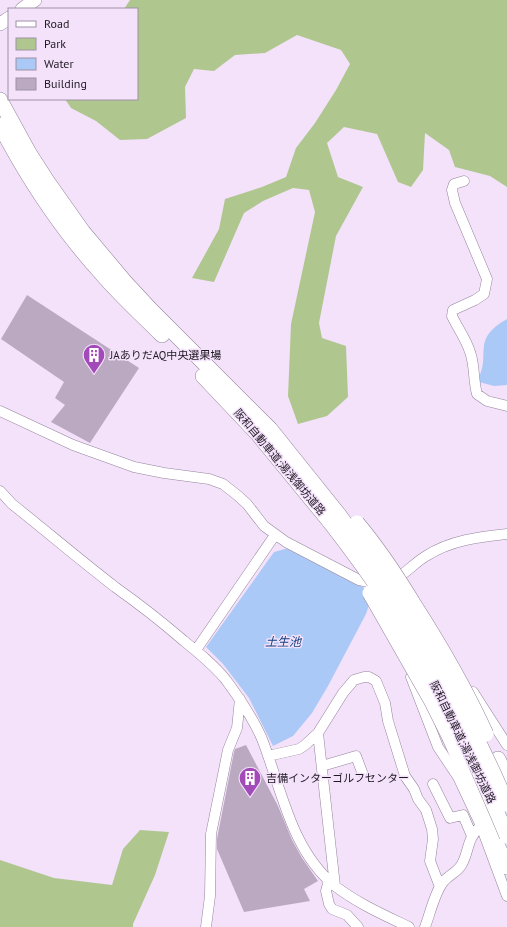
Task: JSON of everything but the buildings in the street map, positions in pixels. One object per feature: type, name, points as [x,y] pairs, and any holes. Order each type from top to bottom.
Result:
[{"type":"highway","name":"阪和自動車道;湯浅御坊道路","points":[[0,100],[29,153],[64,206],[88,238],[140,299],[270,429],[335,518],[409,637],[446,702],[462,734],[507,836]]},
{"type":"highway","name":"阪和自動車道;湯浅御坊道路","points":[[0,125],[44,198],[68,233],[101,274],[214,387],[335,518],[383,575],[431,654],[466,716],[507,804]]},
{"type":"highway","points":[[335,518],[353,566],[427,693],[450,738],[507,867]]},
{"type":"highway","points":[[335,518],[382,555],[428,626],[470,700],[507,779]]},
{"type":"main road","points":[[23,8],[35,0]]},
{"type":"street","points":[[464,181],[454,184],[452,190],[486,279],[484,294],[475,300],[453,310],[452,316],[470,351],[474,384],[477,394],[487,400],[507,406]]},
{"type":"street","points":[[0,411],[73,445],[134,467],[209,479],[223,484],[237,494],[264,526],[275,535],[359,580],[377,584],[388,582],[403,575],[425,556],[452,543],[507,534]]},
{"type":"street","points":[[0,491],[12,504],[109,582],[165,624],[196,650],[225,679],[240,699],[254,724],[268,756],[285,807],[295,831],[310,858],[332,883],[361,903],[409,927]]},
{"type":"street","points":[[196,650],[275,535]]},
{"type":"street","points":[[403,575],[419,598],[477,700],[507,745]]},
{"type":"street","points":[[419,598],[385,628],[413,681],[438,746],[458,777],[481,826],[507,896]]},
{"type":"street","points":[[268,756],[299,749],[305,745],[318,733],[342,693],[354,680],[364,676],[376,681],[385,703],[388,721],[405,776],[426,810],[432,829],[433,839],[430,861],[440,887]]},
{"type":"street","points":[[206,927],[210,896],[211,834],[228,750],[237,728],[240,699]]},
{"type":"street","points":[[318,733],[332,883],[326,891],[329,904],[332,909],[347,915],[358,927]]},
{"type":"street","points":[[322,766],[356,756],[362,772]]},
{"type":"street","points":[[433,784],[450,818],[463,815],[472,836]]},
{"type":"street","points":[[425,927],[440,887],[447,878],[458,871],[463,864],[469,840],[481,826]]},
{"type":"green space","points":[[130,0],[507,0],[507,187],[490,176],[455,167],[449,150],[425,133],[423,170],[411,187],[398,182],[377,134],[344,127],[327,143],[338,177],[363,187],[336,236],[319,323],[322,338],[346,346],[348,397],[327,416],[298,424],[288,396],[291,324],[315,212],[309,190],[293,188],[263,201],[244,213],[214,282],[192,278],[219,229],[225,199],[262,187],[286,177],[296,148],[315,123],[336,90],[350,64],[341,50],[297,35],[265,53],[235,55],[214,71],[194,69],[185,87],[186,118],[147,139],[120,140],[96,121],[71,108],[66,100],[138,100],[138,8],[125,8]]},
{"type":"green space","points":[[140,830],[169,832],[155,875],[133,927],[0,927],[0,860],[54,878],[112,885],[123,849]]},
{"type":"water","points":[[507,319],[507,385],[494,386],[479,382],[478,379],[482,370],[485,341],[496,327]]},
{"type":"water","name":"土生池","points":[[292,547],[373,593],[366,614],[312,713],[293,736],[273,746],[249,698],[223,664],[206,647],[274,552]]},
{"type":"place","name":"JAありだAQ中央選果場","points":[[94,374]]},
{"type":"place","name":"吉備インターゴルフセンター","points":[[250,798]]}]
